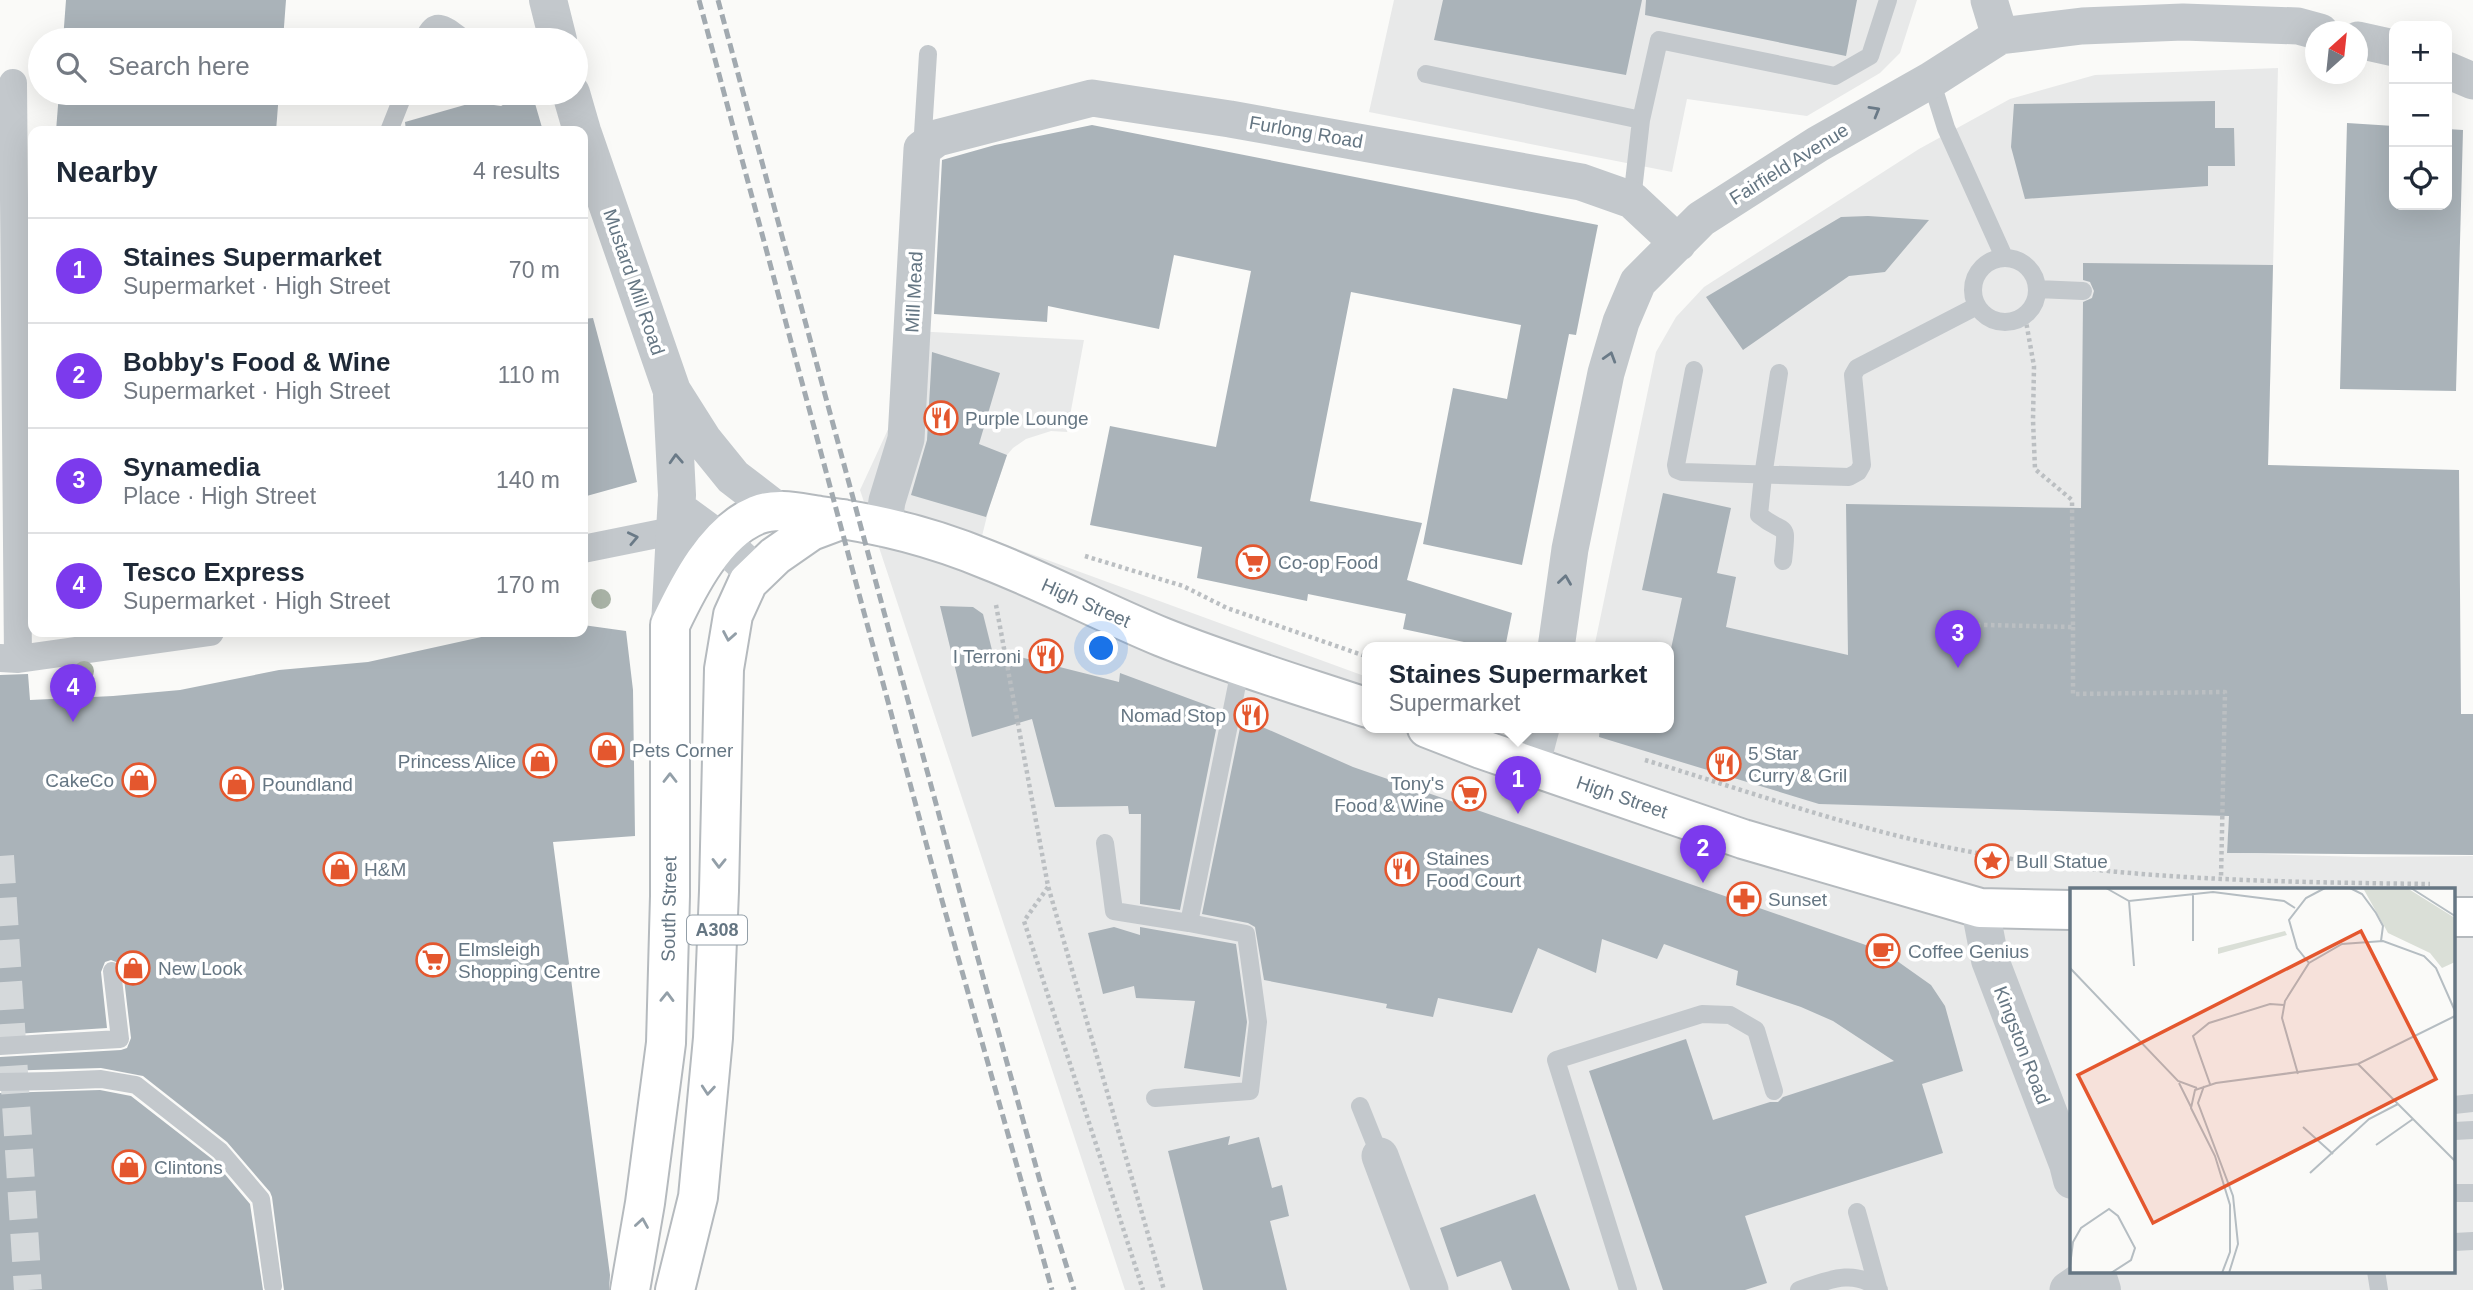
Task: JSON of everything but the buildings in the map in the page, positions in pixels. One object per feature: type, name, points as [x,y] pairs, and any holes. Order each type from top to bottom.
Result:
[{"type":"main road","name":"High Street","points":[[776,510],[843,519],[931,539],[987,559],[1163,638],[1362,706]]},
{"type":"main road","name":"A308","points":[[722,541],[750,519],[776,510]]},
{"type":"main road","name":"A308","points":[[685,1286],[698,1198],[713,1038],[724,669],[733,615],[755,573],[803,537],[843,519]]},
{"type":"main road","name":"South Street","points":[[630,1290],[645,1203],[666,1043],[670,895],[670,625],[706,559],[722,541]]},
{"type":"main road","name":"High Street","points":[[1441,733],[1743,839],[1980,908],[2070,910]]},
{"type":"street","points":[[548,0],[555,28]]},
{"type":"street","points":[[1989,0],[2000,36]]},
{"type":"street","name":"Fairfield Avenue","points":[[1557,642],[1570,549],[1606,373],[1621,322],[1638,282],[1701,219],[1818,144],[1931,80],[2000,36],[2081,26],[2183,22],[2305,28]]},
{"type":"street","points":[[2368,42],[2389,47]]},
{"type":"street","points":[[2452,72],[2473,81]]},
{"type":"street","points":[[13,83],[9,659],[173,637]]},
{"type":"street","name":"Furlong Road","points":[[922,149],[937,138],[1092,98],[1230,118],[1581,182],[1632,201],[1678,243]]},
{"type":"street","name":"Mustard Mill Road","points":[[574,105],[580,126]]},
{"type":"street","name":"Mill Mead","points":[[883,527],[887,501],[906,439],[922,149]]},
{"type":"street","name":"Mustard Mill Road","points":[[588,150],[672,391],[703,440],[733,477],[776,510]]},
{"type":"street","name":"Mustard Mill Road","points":[[670,625],[677,520],[672,391]]},
{"type":"street","points":[[588,548],[677,520],[722,541],[755,573]]},
{"type":"street","points":[[1531,766],[1540,733]]},
{"type":"street","name":"Kingston Road","points":[[1980,908],[1990,960],[2070,1172]]},
{"type":"street","points":[[1380,1156],[1430,1290]]},
{"type":"street","points":[[2068,1290],[2094,1272]]},
{"type":"street","points":[[2095,1272],[2102,1290]]},
{"type":"lane","points":[[1632,201],[1641,120],[1660,40],[1835,76],[1870,56],[1888,0]]},
{"type":"lane","points":[[430,28],[437,23],[451,28]]},
{"type":"lane","name":"Mill Mead","points":[[922,149],[928,54]]},
{"type":"lane","points":[[1426,74],[1641,120]]},
{"type":"lane","points":[[1931,80],[1946,128],[2004,257]]},
{"type":"lane","points":[[391,126],[399,105]]},
{"type":"lane","points":[[2004,257],[2023,263],[2036,279],[2038,289],[2037,299],[2025,316],[2004,323],[1984,315],[1976,306],[1973,296],[1973,285],[1983,266],[2004,257]]},
{"type":"lane","points":[[2038,289],[2083,291]]},
{"type":"lane","points":[[1695,370],[1677,470],[1763,476],[1849,477],[1858,472],[1862,465],[1853,375],[1857,368],[1976,306]]},
{"type":"lane","points":[[1779,373],[1759,515],[1784,528],[1786,533],[1783,561]]},
{"type":"lane","points":[[1189,923],[1241,665]]},
{"type":"lane","points":[[1105,844],[1114,911],[1246,934],[1258,1022],[1250,1091],[1155,1098]]},
{"type":"lane","points":[[0,1046],[120,1039],[112,971]]},
{"type":"lane","points":[[1628,1290],[1556,1060],[1702,1014],[1730,1015],[1756,1030],[1774,1091]]},
{"type":"lane","points":[[0,1082],[101,1079],[136,1085],[220,1152],[261,1199],[274,1286]]},
{"type":"lane","points":[[1360,1106],[1380,1156]]},
{"type":"lane","points":[[1857,1212],[1879,1289]]},
{"type":"lane","points":[[2376,1272],[2379,1290]]},
{"type":"lane","points":[[1799,1290],[1839,1277],[1861,1278],[1879,1289]]},
{"type":"path","points":[[2025,316],[2034,366],[2035,469],[2072,500],[2073,694],[2225,692],[2221,877]]},
{"type":"path","points":[[1079,554],[1183,586],[1227,608],[1362,655]]},
{"type":"path","points":[[997,595],[995,609],[1048,887],[1164,1290]]},
{"type":"path","points":[[1942,624],[2073,627]]},
{"type":"path","points":[[1640,758],[1841,822],[1956,849],[2108,873],[2433,884]]},
{"type":"path","points":[[1048,887],[1024,921],[1143,1290]]},
{"type":"shaded area","points":[[1394,0],[1917,0],[1900,53],[1880,73],[1807,116],[1687,99],[1672,172],[1369,112]]},
{"type":"shaded area","points":[[2278,68],[2263,670],[2236,711],[2227,853],[2362,857],[2473,856],[2473,1290],[1125,1290],[860,490],[897,410],[895,330],[1084,340],[1067,432],[1051,431],[1026,439],[1007,455],[982,536],[1362,675],[1362,733],[1674,733],[1674,642],[1595,642],[1656,352],[1676,317],[1704,287],[1919,149],[2010,99],[2095,75]]},
{"type":"tunnel","points":[[0,856],[28,1290]]},
{"type":"railway","points":[[699,0],[932,865],[1052,1290]]},
{"type":"railway","points":[[718,0],[980,966],[1040,1181],[1074,1290]]},
{"type":"place","name":"Purple Lounge","points":[[941,418]]},
{"type":"place","name":"Co-op Food","points":[[1253,562]]},
{"type":"place","name":"I Terroni","points":[[1046,656]]},
{"type":"place","name":"Synamedia","points":[[1958,668]]},
{"type":"place","name":"Nomad Stop","points":[[1251,715]]},
{"type":"place","name":"Tesco Express","points":[[73,722]]},
{"type":"place","name":"Pets Corner","points":[[607,750]]},
{"type":"place","name":"Princess Alice","points":[[540,761]]},
{"type":"place","name":"5 Star Curry & Gril","points":[[1724,764]]},
{"type":"place","name":"CakeCo","points":[[139,780]]},
{"type":"place","name":"Poundland","points":[[237,784]]},
{"type":"place","name":"Tony's Food & Wine","points":[[1469,794]]},
{"type":"place","name":"Staines Supermarket","points":[[1518,814]]},
{"type":"place","name":"Bull Statue","points":[[1992,861]]},
{"type":"place","name":"H&M","points":[[340,869]]},
{"type":"place","name":"Staines Food Court","points":[[1402,869]]},
{"type":"place","name":"Bobby's Food & Wine","points":[[1703,883]]},
{"type":"place","name":"Sunset","points":[[1744,899]]},
{"type":"place","name":"Coffee Genius","points":[[1883,951]]},
{"type":"place","name":"Elmsleigh Shopping Centre","points":[[433,960]]},
{"type":"place","name":"New Look","points":[[133,968]]},
{"type":"place","name":"Clintons","points":[[129,1167]]}]
